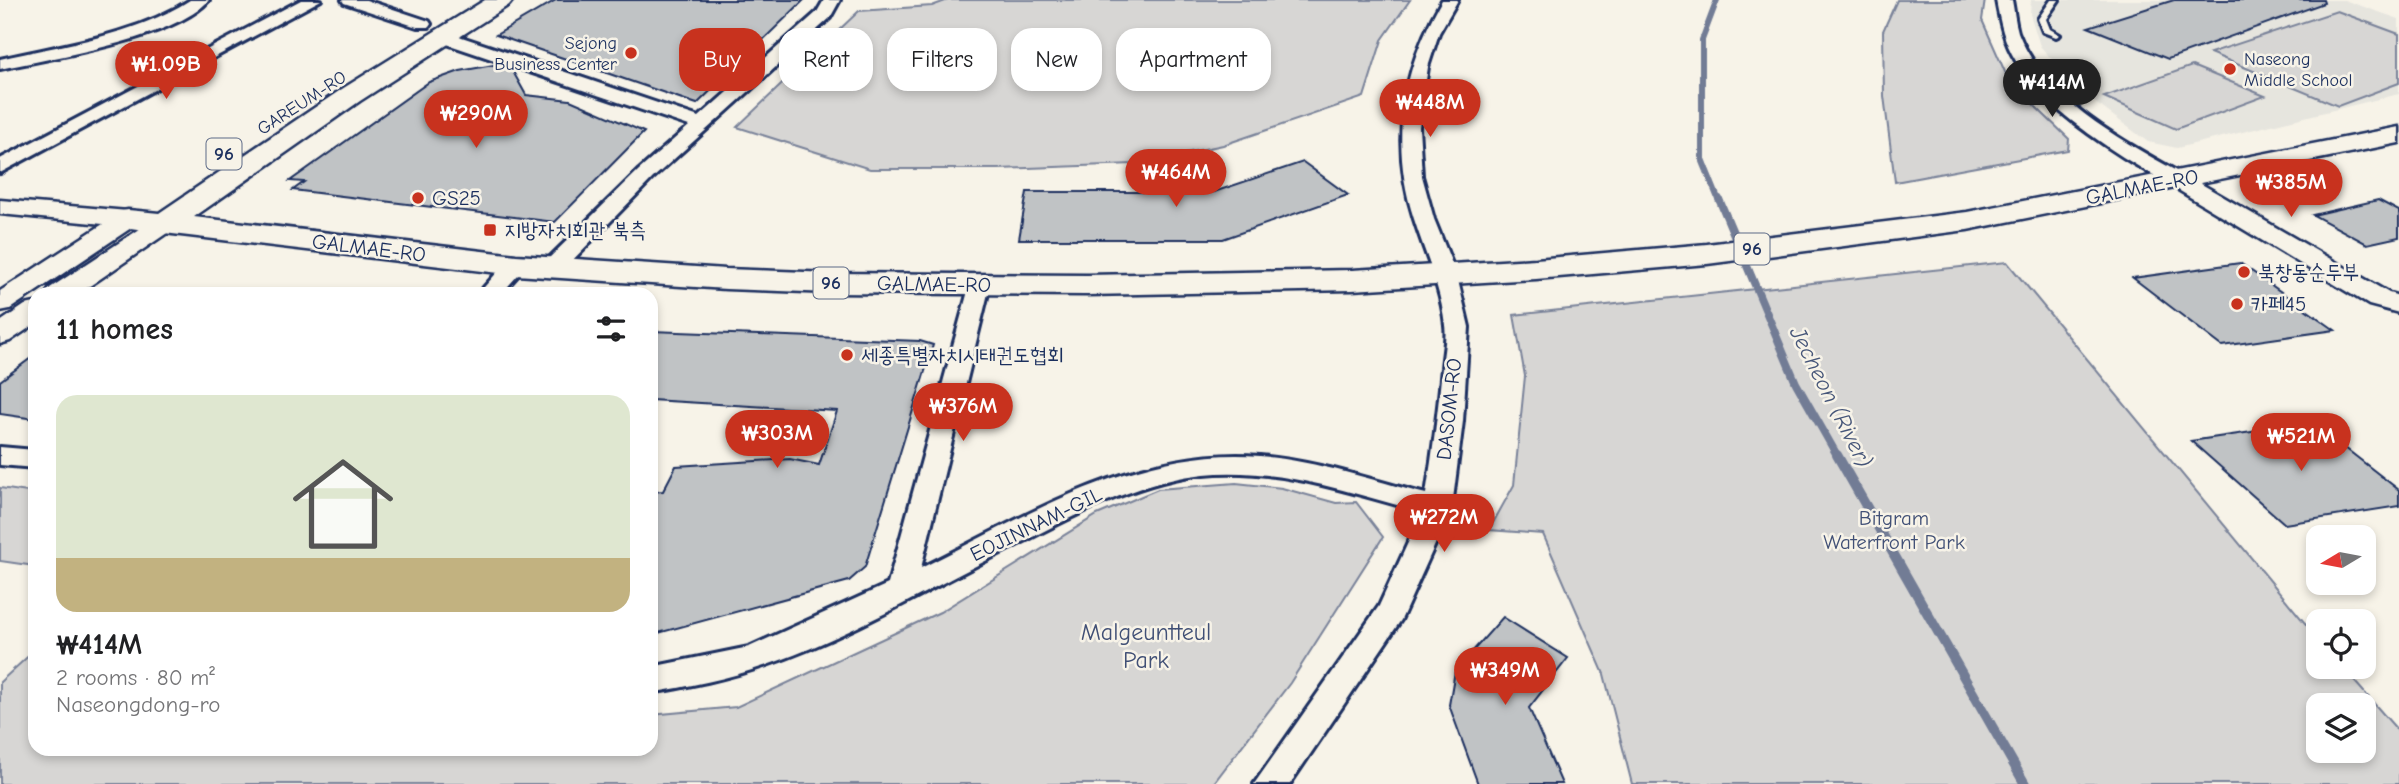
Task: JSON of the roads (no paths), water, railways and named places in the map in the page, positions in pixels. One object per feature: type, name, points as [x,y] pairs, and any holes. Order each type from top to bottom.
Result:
[{"type":"main road","name":"GAREUM-RO","points":[[164,224],[432,30],[466,0]]},
{"type":"main road","name":"GAREUM-RO","points":[[128,219],[432,30],[501,0]]},
{"type":"main road","name":"GALMAE-RO","points":[[128,219],[516,265],[726,279],[979,285],[1199,283],[1446,276],[1707,254],[1967,221],[2399,135]]},
{"type":"street","points":[[0,64],[152,26],[181,14],[201,0]]},
{"type":"street","points":[[0,167],[313,0]]},
{"type":"street","points":[[350,0],[702,124]]},
{"type":"street","points":[[553,267],[646,174],[824,15],[832,0]]},
{"type":"street","name":"DASOM-RO","points":[[1271,784],[1391,612],[1438,508],[1450,421],[1457,327],[1446,276],[1424,219],[1412,176],[1410,127],[1419,66],[1431,33],[1450,0]]},
{"type":"street","points":[[2004,0],[2004,17],[2015,45],[2040,81],[2091,127],[2119,147],[2389,302],[2383,309],[2399,319]]},
{"type":"street","name":"GALMAE-RO","points":[[0,207],[128,219]]},
{"type":"street","name":"GAREUM-RO","points":[[0,303],[128,219]]},
{"type":"street","name":"GAREUM-RO","points":[[71,287],[164,224]]},
{"type":"street","points":[[496,287],[516,265]]},
{"type":"street","points":[[901,589],[979,285]]},
{"type":"street","points":[[0,335],[28,316]]},
{"type":"street","points":[[0,456],[28,458]]},
{"type":"street","name":"EOJINNAM-GIL","points":[[658,679],[707,670],[766,653],[1105,490],[1143,477],[1183,468],[1236,464],[1282,468],[1438,508]]},
{"type":"lane","points":[[2055,0],[2042,19],[2046,30],[2056,35]]},
{"type":"waterway","name":"Jecheon (River)","points":[[1717,0],[1702,40],[1702,159],[1719,201]]},
{"type":"waterway","name":"Jecheon (River)","points":[[1719,199],[1796,383],[1838,457]]},
{"type":"waterway","name":"Jecheon (River)","points":[[1837,455],[2025,784]]},
{"type":"place","name":"Sejong Business Center","points":[[631,53]]},
{"type":"place","name":"Naseong Middle School","points":[[2230,69]]},
{"type":"place","name":"GS25","points":[[418,198]]},
{"type":"place","name":"지방자치회관 북측","points":[[490,230]]},
{"type":"place","name":"북창동순두부","points":[[2244,272]]},
{"type":"place","name":"카페45","points":[[2237,304]]},
{"type":"place","name":"세종특별자치시태권도협회","points":[[847,355]]},
{"type":"park label","name":"Bitgram Waterfront Park","points":[[1894,530]]},
{"type":"park label","name":"Malgeuntteul Park","points":[[1146,646]]}]
